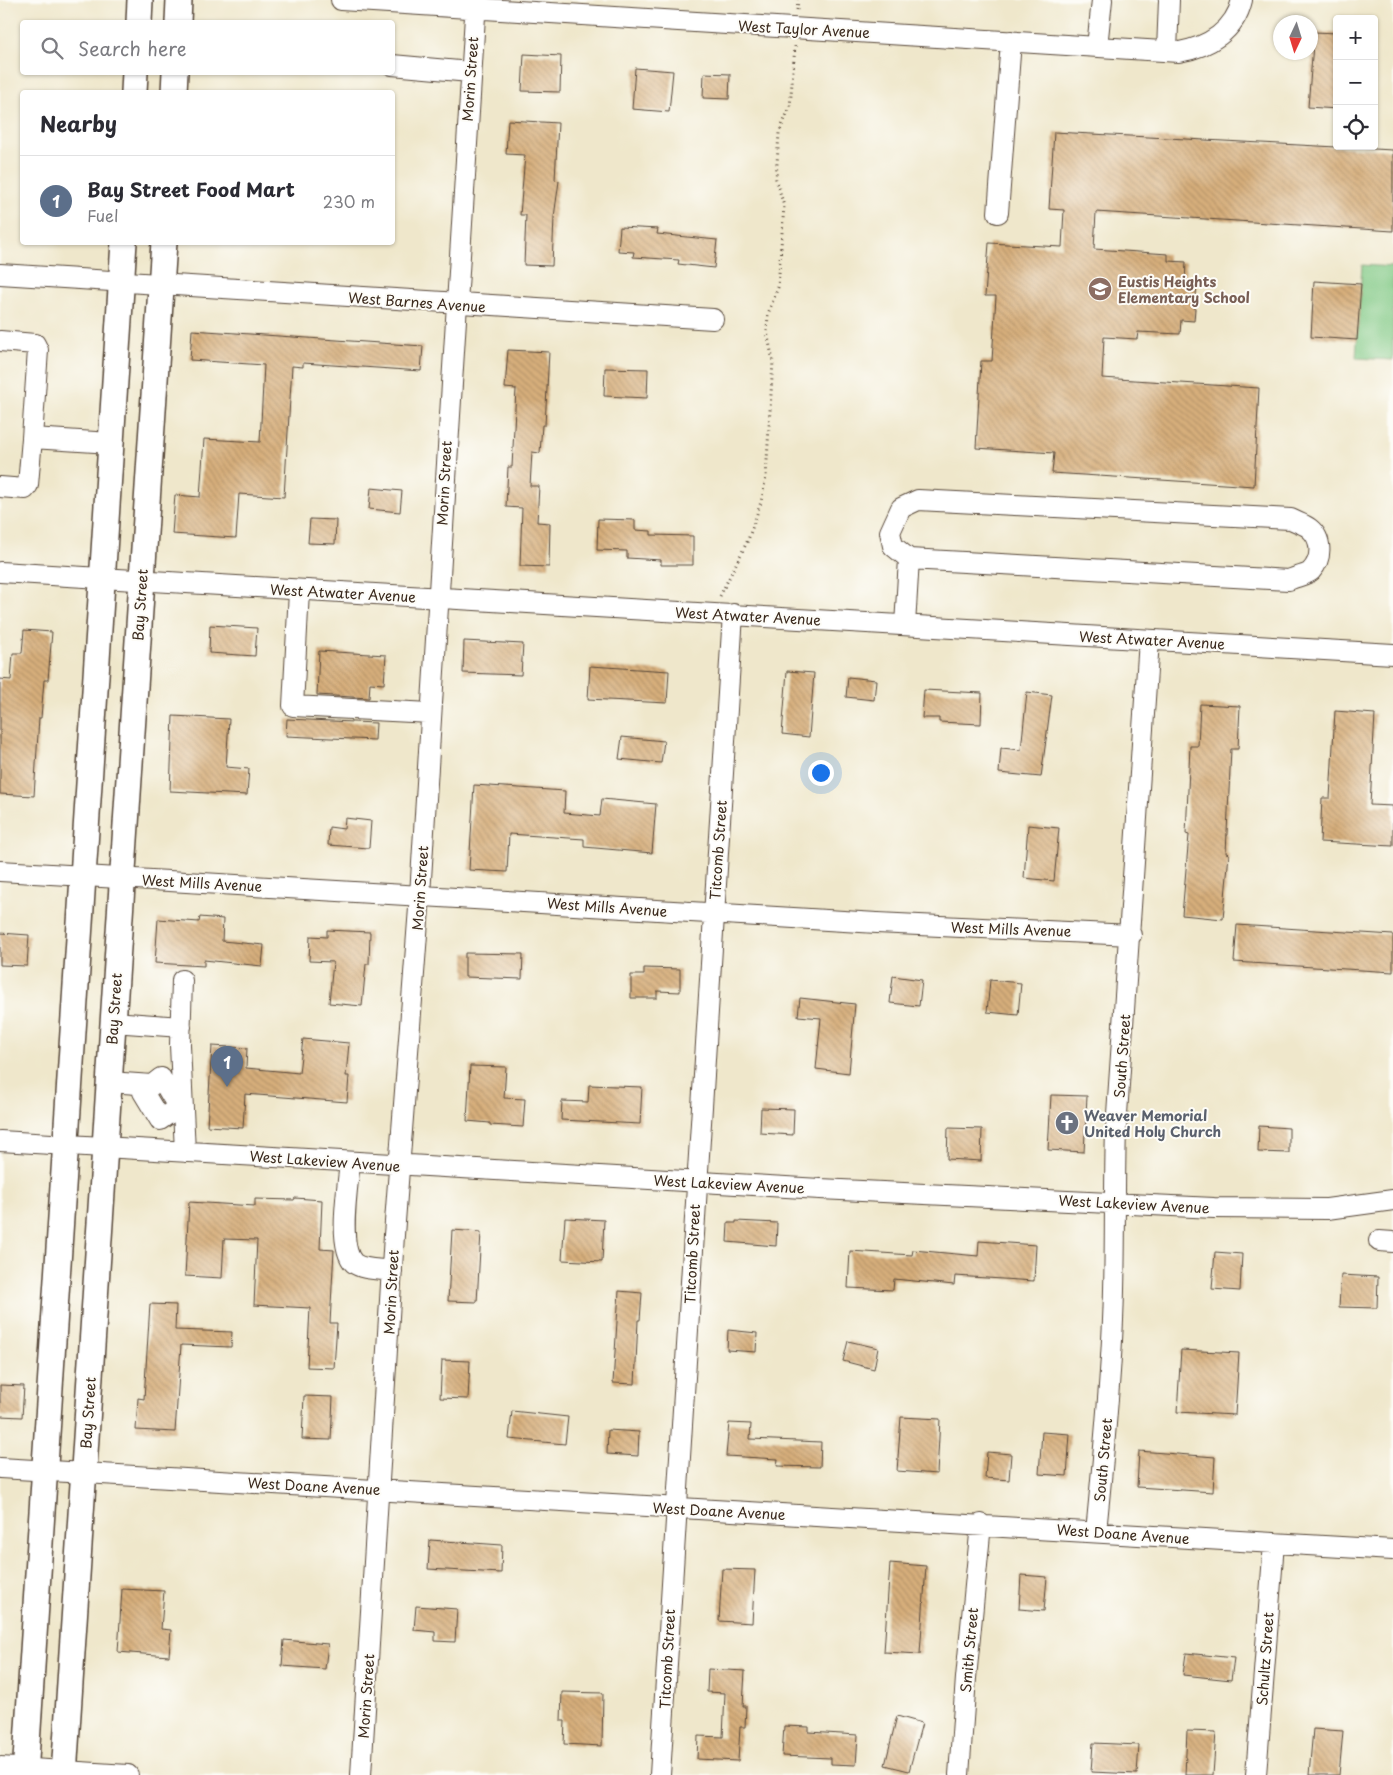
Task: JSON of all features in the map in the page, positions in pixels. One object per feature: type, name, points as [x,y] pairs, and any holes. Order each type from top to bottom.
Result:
[{"type":"main road","points":[[139,20],[140,0]]},
{"type":"main road","points":[[178,20],[180,0]]},
{"type":"main road","points":[[134,90],[135,75]]},
{"type":"main road","points":[[174,90],[175,75]]},
{"type":"main road","points":[[25,1772],[124,245]]},
{"type":"main road","name":"Bay Street","points":[[64,1773],[164,245]]},
{"type":"street","name":"West Taylor Avenue","points":[[341,0],[475,5],[796,28],[1167,51],[1198,49],[1222,34],[1233,20],[1242,0]]},
{"type":"street","points":[[1098,46],[1102,0]]},
{"type":"street","points":[[1167,51],[1169,0]]},
{"type":"street","name":"Morin Street","points":[[361,1775],[380,1490],[392,1270],[420,895],[455,304],[475,5]]},
{"type":"street","points":[[998,213],[1011,41]]},
{"type":"street","points":[[395,65],[470,72]]},
{"type":"street","name":"West Barnes Avenue","points":[[0,274],[161,286],[713,319]]},
{"type":"street","points":[[0,341],[35,344],[38,350],[28,486],[25,489],[0,487]]},
{"type":"street","points":[[32,438],[111,443]]},
{"type":"street","points":[[918,500],[1290,520],[1309,527],[1317,536],[1320,548],[1318,558],[1311,572],[1289,580],[909,558],[894,546],[890,532],[901,508],[918,500]]},
{"type":"street","points":[[905,625],[909,558]]},
{"type":"street","name":"West Atwater Avenue","points":[[0,572],[1393,654]]},
{"type":"street","points":[[299,591],[293,706],[431,713]]},
{"type":"street","name":"Titcomb Street","points":[[660,1775],[714,914],[724,614]]},
{"type":"street","name":"South Street","points":[[1096,1532],[1109,1399],[1113,1317],[1113,1203],[1149,640]]},
{"type":"street","name":"West Mills Avenue","points":[[0,871],[714,914],[1131,935]]},
{"type":"street","points":[[182,980],[181,1027],[185,1152]]},
{"type":"street","points":[[113,1022],[181,1027]]},
{"type":"street","points":[[109,1082],[152,1085],[143,1092],[160,1120],[168,1115],[184,1126]]},
{"type":"street","name":"West Lakeview Avenue","points":[[0,1141],[400,1166],[1214,1208],[1327,1209],[1393,1200]]},
{"type":"street","points":[[350,1162],[345,1230],[347,1251],[354,1262],[362,1267],[392,1270]]},
{"type":"street","name":"West Doane Avenue","points":[[0,1468],[676,1509],[981,1524],[1393,1550]]},
{"type":"street","name":"Smith Street","points":[[959,1775],[981,1524]]},
{"type":"street","name":"Schultz Street","points":[[1256,1775],[1274,1543]]},
{"type":"street","points":[[0,1767],[25,1772],[128,1775]]},
{"type":"path","points":[[724,614],[720,598],[748,540],[761,502],[766,476],[774,361],[767,332],[768,314],[778,287],[784,206],[776,179],[779,134],[790,107],[798,0]]},
{"type":"green space","points":[[1362,265],[1393,267],[1393,360],[1356,358]]},
{"type":"building","points":[[1318,32],[1333,33],[1333,109],[1308,107],[1312,60],[1318,60]]},
{"type":"building","points":[[524,54],[561,56],[560,92],[522,91]]},
{"type":"building","points":[[635,68],[673,71],[669,112],[632,109]]},
{"type":"building","points":[[704,73],[730,74],[729,99],[703,98]]},
{"type":"building","points":[[508,120],[558,123],[555,180],[559,181],[554,217],[552,266],[524,265],[526,215],[520,215],[525,155],[506,154]]},
{"type":"building","points":[[1054,132],[1333,147],[1333,150],[1393,150],[1393,231],[1096,212],[1094,249],[1168,254],[1168,261],[1186,262],[1185,283],[1197,283],[1194,321],[1181,320],[1180,334],[1138,332],[1137,339],[1104,337],[1102,378],[1259,388],[1254,486],[1052,473],[1054,453],[976,448],[981,361],[992,361],[996,296],[985,296],[989,243],[1062,247],[1064,210],[1049,209]]},
{"type":"building","points":[[620,227],[658,229],[657,234],[717,240],[714,268],[678,264],[679,260],[633,257],[634,252],[618,251]]},
{"type":"building","points":[[1314,281],[1361,284],[1357,340],[1311,337]]},
{"type":"building","points":[[192,330],[423,346],[421,371],[303,363],[303,367],[292,366],[284,497],[239,494],[236,538],[172,534],[175,495],[200,497],[204,439],[260,442],[264,365],[190,360]]},
{"type":"building","points":[[508,350],[549,352],[545,425],[542,425],[540,453],[532,452],[530,486],[539,486],[537,522],[550,523],[549,567],[520,566],[522,508],[506,507],[508,467],[512,467],[516,389],[505,388]]},
{"type":"building","points":[[605,368],[648,369],[647,398],[604,396]]},
{"type":"building","points":[[371,488],[402,491],[400,512],[369,509]]},
{"type":"building","points":[[310,519],[336,520],[335,544],[308,543]]},
{"type":"building","points":[[598,519],[635,520],[635,530],[651,531],[651,535],[693,536],[693,565],[661,565],[661,560],[627,558],[627,551],[597,550]]},
{"type":"building","points":[[210,625],[257,628],[255,656],[209,653]]},
{"type":"building","points":[[24,630],[52,632],[48,680],[44,680],[41,718],[39,718],[34,796],[0,794],[0,679],[11,680],[13,653],[22,653]]},
{"type":"building","points":[[464,641],[523,644],[521,675],[463,673]]},
{"type":"building","points":[[319,651],[386,655],[384,684],[370,683],[369,698],[317,695]]},
{"type":"building","points":[[590,666],[669,671],[667,703],[588,699]]},
{"type":"building","points":[[787,671],[814,673],[809,737],[782,734]]},
{"type":"building","points":[[848,677],[876,680],[874,700],[846,697]]},
{"type":"building","points":[[924,690],[982,693],[981,724],[939,722],[939,718],[922,718]]},
{"type":"building","points":[[1027,692],[1052,695],[1041,777],[999,773],[1001,748],[1021,750]]},
{"type":"building","points":[[1200,704],[1240,706],[1238,749],[1231,749],[1226,853],[1229,854],[1223,919],[1182,915],[1189,835],[1186,834],[1190,746],[1198,746]]},
{"type":"building","points":[[1335,711],[1375,714],[1370,805],[1393,806],[1393,846],[1320,842],[1322,798],[1330,798]]},
{"type":"building","points":[[173,716],[229,719],[226,767],[249,769],[247,795],[170,791]]},
{"type":"building","points":[[287,719],[376,723],[375,740],[286,736]]},
{"type":"building","points":[[622,737],[664,741],[661,763],[619,759]]},
{"type":"building","points":[[474,785],[565,791],[564,813],[600,816],[602,799],[656,804],[652,853],[584,847],[584,839],[509,834],[507,872],[469,870]]},
{"type":"building","points":[[345,818],[371,821],[369,848],[328,845],[329,827],[344,829]]},
{"type":"building","points":[[1028,825],[1059,828],[1054,881],[1024,878]]},
{"type":"building","points":[[200,917],[223,919],[222,941],[264,945],[262,966],[204,960],[204,966],[155,963],[158,919],[199,922]]},
{"type":"building","points":[[1237,925],[1393,935],[1393,972],[1234,962]]},
{"type":"building","points":[[327,930],[370,932],[369,964],[366,964],[362,1006],[329,1003],[333,962],[309,961],[310,936],[327,937]]},
{"type":"building","points":[[0,933],[29,935],[27,966],[0,965]]},
{"type":"building","points":[[465,953],[523,954],[522,979],[465,977]]},
{"type":"building","points":[[644,968],[680,969],[680,992],[657,991],[657,998],[631,998],[631,975],[644,975]]},
{"type":"building","points":[[893,976],[922,980],[919,1006],[890,1003]]},
{"type":"building","points":[[990,980],[1021,983],[1018,1015],[987,1012]]},
{"type":"building","points":[[800,998],[855,1004],[849,1073],[816,1069],[821,1018],[798,1016]]},
{"type":"building","points":[[303,1039],[349,1043],[346,1076],[349,1076],[347,1102],[245,1094],[243,1128],[207,1126],[212,1046],[247,1048],[246,1068],[299,1073]]},
{"type":"building","points":[[470,1066],[506,1067],[504,1098],[525,1099],[523,1127],[490,1125],[490,1123],[467,1121]]},
{"type":"building","points":[[589,1085],[642,1087],[640,1124],[561,1120],[562,1101],[588,1102]]},
{"type":"building","name":"Weaver Memorial United Holy Church","points":[[1051,1095],[1087,1096],[1084,1152],[1048,1150]]},
{"type":"building","points":[[761,1108],[794,1109],[793,1135],[760,1133]]},
{"type":"building","points":[[1259,1126],[1289,1128],[1289,1153],[1258,1152]]},
{"type":"building","points":[[948,1128],[982,1129],[981,1161],[947,1159]]},
{"type":"building","points":[[295,1198],[322,1200],[320,1249],[334,1250],[330,1323],[337,1323],[334,1368],[307,1367],[310,1308],[254,1305],[257,1240],[224,1239],[222,1278],[185,1276],[189,1202],[255,1206],[255,1199],[294,1200]]},
{"type":"building","points":[[565,1218],[604,1220],[602,1262],[562,1260]]},
{"type":"building","points":[[736,1221],[777,1223],[776,1246],[727,1242],[728,1223],[736,1223]]},
{"type":"building","points":[[452,1230],[481,1232],[477,1302],[448,1301]]},
{"type":"building","points":[[979,1241],[1036,1245],[1034,1281],[955,1276],[954,1285],[894,1279],[893,1290],[848,1288],[850,1251],[912,1255],[913,1250],[978,1256]]},
{"type":"building","points":[[1215,1252],[1242,1254],[1240,1291],[1212,1289]]},
{"type":"building","points":[[1341,1275],[1378,1277],[1377,1308],[1339,1307]]},
{"type":"building","points":[[619,1291],[642,1293],[640,1320],[638,1320],[635,1384],[613,1383]]},
{"type":"building","points":[[150,1304],[176,1305],[175,1330],[232,1332],[231,1347],[181,1345],[175,1432],[136,1430],[138,1398],[144,1399]]},
{"type":"building","points":[[728,1330],[757,1333],[756,1352],[727,1350]]},
{"type":"building","points":[[848,1341],[878,1348],[874,1369],[843,1361]]},
{"type":"building","points":[[1181,1350],[1239,1353],[1235,1415],[1177,1412]]},
{"type":"building","points":[[442,1360],[470,1361],[468,1399],[440,1398]]},
{"type":"building","points":[[0,1385],[24,1386],[22,1417],[0,1416]]},
{"type":"building","points":[[304,1396],[333,1397],[331,1440],[302,1439]]},
{"type":"building","points":[[512,1411],[568,1417],[565,1444],[509,1439]]},
{"type":"building","points":[[901,1417],[940,1419],[937,1474],[897,1471]]},
{"type":"building","points":[[729,1423],[751,1424],[750,1439],[821,1442],[820,1467],[777,1466],[778,1459],[726,1456]]},
{"type":"building","points":[[608,1430],[639,1432],[638,1456],[607,1454]]},
{"type":"building","points":[[1042,1432],[1070,1434],[1067,1476],[1039,1474]]},
{"type":"building","points":[[1139,1451],[1215,1457],[1213,1492],[1137,1487]]},
{"type":"building","points":[[987,1452],[1011,1454],[1009,1480],[985,1478]]},
{"type":"building","points":[[430,1540],[502,1545],[501,1573],[428,1569]]},
{"type":"building","points":[[890,1563],[926,1566],[920,1654],[884,1652]]},
{"type":"building","points":[[722,1569],[755,1570],[752,1623],[719,1621]]},
{"type":"building","points":[[1021,1575],[1047,1577],[1044,1611],[1019,1609]]},
{"type":"building","points":[[122,1589],[164,1591],[161,1629],[171,1630],[169,1656],[118,1652]]},
{"type":"building","points":[[416,1606],[457,1609],[455,1642],[435,1641],[435,1632],[414,1630]]},
{"type":"building","points":[[284,1640],[328,1644],[325,1669],[282,1666]]},
{"type":"building","points":[[1186,1653],[1234,1658],[1231,1680],[1183,1675]]},
{"type":"building","points":[[708,1669],[745,1671],[743,1706],[746,1706],[745,1727],[740,1727],[738,1761],[697,1759],[698,1736],[723,1737],[725,1693],[707,1692]]},
{"type":"building","points":[[562,1692],[603,1693],[602,1746],[564,1744],[565,1721],[561,1721]]},
{"type":"building","points":[[897,1716],[922,1723],[909,1771],[885,1765]]},
{"type":"building","points":[[784,1726],[809,1727],[809,1732],[858,1735],[856,1765],[831,1764],[831,1758],[782,1756]]},
{"type":"building","points":[[1313,1729],[1343,1731],[1339,1775],[1309,1775]]},
{"type":"building","points":[[1187,1731],[1216,1732],[1213,1775],[1185,1775]]},
{"type":"building","points":[[1093,1743],[1139,1745],[1137,1774],[1091,1772]]},
{"type":"place","name":"Eustis Heights Elementary School","points":[[1100,289]]},
{"type":"place","name":"Bay Street Food Mart","points":[[227,1087]]},
{"type":"place","name":"Weaver Memorial United Holy Church","points":[[1067,1123]]}]
